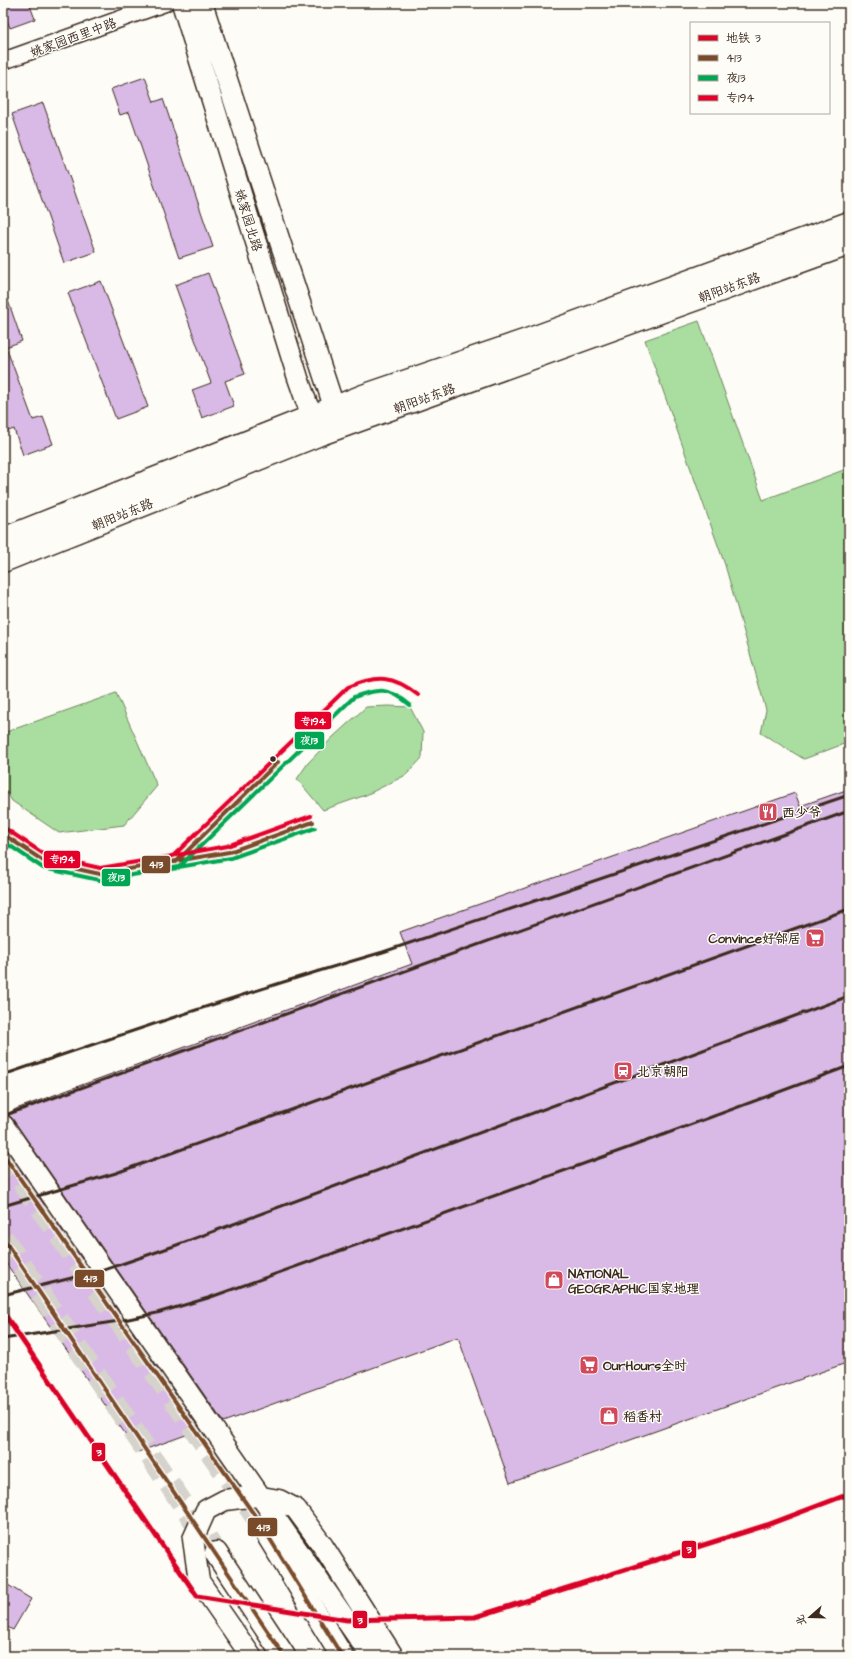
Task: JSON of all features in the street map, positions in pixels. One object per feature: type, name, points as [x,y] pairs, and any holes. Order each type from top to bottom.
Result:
[{"type":"main road","name":"朝阳站东路","points":[[338,418],[362,396],[530,339],[849,223]]},
{"type":"main road","name":"朝阳站东路","points":[[3,539],[315,426],[849,244]]},
{"type":"main road","name":"朝阳站东路","points":[[3,561],[315,426]]},
{"type":"main road","points":[[262,1526],[342,1656]]},
{"type":"main road","points":[[216,1553],[284,1656]]},
{"type":"street","name":"姚家园西里中路","points":[[3,61],[165,3]]},
{"type":"street","name":"姚家园北路","points":[[182,3],[315,426]]},
{"type":"street","name":"姚家园北路","points":[[202,3],[338,418]]},
{"type":"street","points":[[3,1126],[371,1656]]},
{"type":"street","points":[[251,1656],[199,1581],[193,1538],[206,1510],[225,1500],[256,1496],[279,1500],[296,1509],[323,1546],[392,1656]]},
{"type":"green space","points":[[699,321],[763,500],[849,468],[849,742],[804,759],[761,733],[766,710],[725,565],[645,340]]},
{"type":"green space","points":[[116,693],[157,786],[124,825],[59,833],[12,801],[3,786],[3,733]]},
{"type":"green space","points":[[366,707],[410,707],[423,732],[422,758],[406,775],[366,795],[323,810],[297,779],[308,763],[333,737]]},
{"type":"building","points":[[3,3],[29,3],[35,19],[10,28],[3,10]]},
{"type":"building","points":[[145,77],[154,102],[163,99],[213,247],[179,258],[129,112],[120,115],[111,89]]},
{"type":"building","points":[[43,103],[96,252],[64,263],[12,114]]},
{"type":"building","points":[[208,273],[245,374],[225,381],[234,406],[202,418],[192,390],[211,383],[175,285]]},
{"type":"building","points":[[101,281],[148,407],[116,419],[68,293]]},
{"type":"building","points":[[5,292],[22,341],[6,347],[33,420],[43,417],[53,444],[23,455],[14,429],[3,433],[3,293]]},
{"type":"building","points":[[849,789],[849,1362],[510,1483],[458,1337],[223,1422],[12,1118],[7,1114],[16,1109],[412,964],[400,932],[795,793],[800,806]]},
{"type":"building","points":[[3,1145],[200,1430],[138,1452],[3,1259]]},
{"type":"building","points":[[3,1582],[31,1599],[13,1630],[3,1625]]},
{"type":"tunnel","points":[[3,1154],[262,1526]]},
{"type":"tunnel","points":[[3,1238],[216,1553]]},
{"type":"railway","points":[[3,1075],[240,996],[383,952],[849,795]]},
{"type":"railway","points":[[3,1116],[849,811]]},
{"type":"railway","points":[[3,1206],[116,1173],[849,909]]},
{"type":"railway","points":[[3,1295],[104,1270],[174,1246],[849,996]]},
{"type":"railway","points":[[3,1339],[119,1321],[157,1313],[208,1298],[625,1149],[849,1066]]},
{"type":"metro line","name":"3","points":[[3,1312],[197,1596],[347,1620],[475,1617],[767,1525],[849,1494]]},
{"type":"transit line","name":"专194","points":[[6,829],[47,856],[100,868],[173,856],[348,687],[368,680],[384,679],[401,684],[418,695]]},
{"type":"transit line","name":"夜13","points":[[3,841],[43,868],[99,880],[178,868],[354,697],[370,692],[384,691],[396,695],[410,705]]},
{"type":"transit line","name":"413","points":[[170,862],[176,862],[278,762]]},
{"type":"transit line","name":"专194","points":[[171,856],[227,846],[311,816]]},
{"type":"transit line","name":"413","points":[[3,834],[45,862],[100,874],[229,852],[313,822]]},
{"type":"transit line","name":"夜13","points":[[173,868],[231,858],[315,828]]},
{"type":"transit line","name":"413","points":[[3,1154],[262,1526],[342,1656]]},
{"type":"transit line","name":"413","points":[[3,1238],[284,1656]]},
{"type":"place","name":"西少爷","points":[[768,812]]},
{"type":"place","name":"Convince好邻居","points":[[815,938]]},
{"type":"place","name":"北京朝阳","points":[[623,1071]]},
{"type":"place","name":"NATIONAL GEOGRAPHIC国家地理","points":[[554,1280]]},
{"type":"place","name":"OurHours全时","points":[[589,1365]]},
{"type":"place","name":"稻香村","points":[[609,1416]]}]
